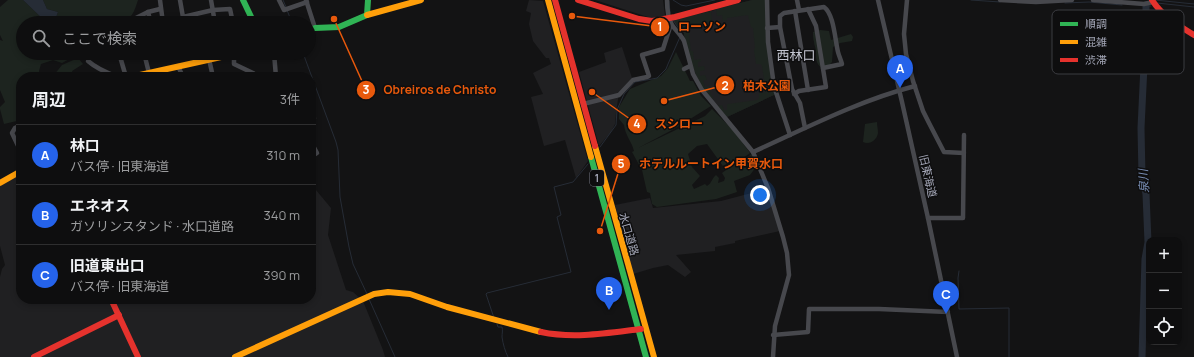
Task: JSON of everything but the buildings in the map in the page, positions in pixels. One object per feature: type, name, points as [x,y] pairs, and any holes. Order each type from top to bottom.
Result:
[{"type":"main road","points":[[243,0],[251,16]]},
{"type":"main road","points":[[367,15],[368,0]]},
{"type":"main road","points":[[316,29],[339,27],[367,15],[421,0]]},
{"type":"main road","name":"水口道路","points":[[548,0],[646,357]]},
{"type":"main road","name":"水口道路","points":[[555,0],[654,357]]},
{"type":"main road","points":[[578,0],[644,20],[670,21],[738,0]]},
{"type":"main road","points":[[1152,1],[1159,10]]},
{"type":"main road","points":[[1184,29],[1194,35]]},
{"type":"main road","points":[[163,72],[178,66],[205,60]]},
{"type":"main road","points":[[0,183],[16,174]]},
{"type":"main road","points":[[235,357],[368,297],[388,292],[410,294],[447,307],[550,334],[570,336],[646,329]]},
{"type":"main road","points":[[113,304],[138,357]]},
{"type":"main road","points":[[34,357],[118,315]]},
{"type":"street","points":[[160,0],[162,16]]},
{"type":"street","points":[[180,0],[183,16]]},
{"type":"street","points":[[211,0],[214,16]]},
{"type":"street","points":[[280,0],[284,10],[306,1],[309,16]]},
{"type":"street","points":[[583,104],[619,95],[633,80],[649,76],[642,54],[663,49],[670,21],[667,0]]},
{"type":"street","points":[[767,0],[767,28],[774,86],[790,136]]},
{"type":"street","points":[[797,0],[797,11],[808,90]]},
{"type":"street","name":"旧東海道","points":[[878,0],[928,218],[957,357]]},
{"type":"street","points":[[907,0],[904,34],[906,54],[928,123],[944,152],[964,153]]},
{"type":"street","points":[[1000,0],[1072,0]]},
{"type":"street","points":[[1093,0],[1144,4],[1152,1]]},
{"type":"street","points":[[805,128],[800,102],[792,89],[780,27],[780,16],[784,13],[808,9],[824,7],[827,10],[833,27],[842,64],[823,68]]},
{"type":"street","points":[[141,16],[148,12],[160,9]]},
{"type":"street","points":[[187,16],[213,10],[230,9],[232,16]]},
{"type":"street","points":[[794,94],[799,91],[826,87],[816,26],[808,9]]},
{"type":"street","points":[[148,12],[149,16]]},
{"type":"street","points":[[670,21],[684,41],[690,66],[702,90],[753,152],[768,188],[784,237],[787,253],[788,274],[773,335],[773,357]]},
{"type":"street","points":[[767,28],[780,27]]},
{"type":"street","points":[[121,60],[125,72]]},
{"type":"street","points":[[146,60],[149,72]]},
{"type":"street","points":[[209,60],[212,72]]},
{"type":"street","points":[[235,60],[234,64],[251,72]]},
{"type":"street","points":[[275,60],[276,72]]},
{"type":"street","points":[[88,61],[105,72]]},
{"type":"street","points":[[178,66],[181,72]]},
{"type":"street","points":[[684,69],[690,66]]},
{"type":"street","points":[[753,152],[826,118],[899,90],[915,86]]},
{"type":"street","points":[[16,128],[12,133],[16,141]]},
{"type":"street","points":[[928,218],[964,218],[966,191],[964,135]]},
{"type":"street","points":[[773,335],[808,332],[809,309],[879,309],[948,312]]},
{"type":"shaded area","points":[[8,0],[23,0],[40,16],[16,16],[16,60],[53,60],[41,64],[39,72],[16,72],[16,121],[4,124],[0,109],[5,102],[0,90],[0,40],[3,41],[0,35],[0,7]]},
{"type":"shaded area","points":[[23,0],[43,0],[47,9],[58,12],[57,16],[40,16]]},
{"type":"shaded area","points":[[43,0],[138,0],[131,16],[57,16],[58,12],[47,9]]},
{"type":"shaded area","points":[[529,0],[543,1],[588,161],[576,178],[565,140],[544,146],[531,97],[543,94],[533,73],[551,64],[549,58],[546,58],[533,41],[529,24],[531,13],[526,11]]},
{"type":"shaded area","points":[[595,0],[663,0],[665,16],[651,18]]},
{"type":"shaded area","points":[[752,0],[776,94],[727,117],[705,92],[694,70],[684,33],[680,29],[711,11]]},
{"type":"shaded area","points":[[752,0],[765,0],[776,94],[727,117],[718,106],[722,105],[724,110],[727,110],[728,104],[757,100],[759,98],[759,93],[766,92],[762,66],[761,64],[756,64],[753,28],[751,27],[748,15],[727,18],[727,20],[723,21],[722,15],[717,16],[716,9]]},
{"type":"shaded area","points":[[711,11],[712,22],[690,28],[689,34],[691,51],[693,51],[694,60],[701,59],[701,61],[698,62],[698,67],[704,66],[705,70],[700,71],[700,76],[705,75],[707,80],[703,80],[705,87],[709,87],[713,100],[697,78],[684,33],[673,20]]},
{"type":"shaded area","points":[[820,30],[829,31],[831,40],[851,34],[853,37],[852,41],[840,43],[833,47],[832,62],[826,69],[818,65],[813,40],[813,32]]},
{"type":"shaded area","points":[[622,47],[632,78],[619,93],[615,124],[611,132],[599,146],[579,72],[606,62],[604,53]]},
{"type":"shaded area","points":[[676,52],[690,81],[693,81],[701,96],[711,106],[674,129],[638,148],[705,116],[712,109],[733,130],[750,153],[739,161],[728,163],[723,166],[707,144],[697,146],[688,154],[692,167],[700,176],[692,185],[694,189],[705,184],[707,186],[716,175],[719,178],[718,183],[724,181],[725,178],[722,173],[752,154],[756,167],[750,175],[734,181],[737,192],[716,199],[657,207],[652,204],[650,193],[647,192],[642,170],[632,152],[634,151],[624,125],[619,119],[619,107],[630,89],[661,76],[668,68]]},
{"type":"shaded area","points":[[53,60],[67,60],[62,63]]},
{"type":"shaded area","points":[[73,60],[80,60],[83,64],[72,72],[56,72],[62,65]]},
{"type":"shaded area","points":[[877,122],[878,133],[876,138],[868,143],[863,142],[865,124]]},
{"type":"shaded area","points":[[16,176],[16,304],[316,304],[316,190],[331,208],[328,235],[346,290],[353,292],[363,301],[385,357],[0,357],[0,277],[2,269],[5,265],[0,246],[0,186]]},
{"type":"shaded area","points":[[767,189],[780,231],[715,247],[715,251],[676,255],[691,272],[685,277],[668,265],[633,274],[615,205],[650,198],[653,208],[721,201]]},
{"type":"waterway","points":[[283,0],[286,7]]},
{"type":"waterway","points":[[673,0],[686,6],[715,0]]},
{"type":"waterway","points":[[971,0],[1000,2]]},
{"type":"waterway","points":[[1155,0],[1194,4]]},
{"type":"waterway","points":[[669,1],[670,13]]},
{"type":"waterway","points":[[1065,3],[1089,2],[1122,5]]},
{"type":"waterway","points":[[1157,3],[1194,7]]},
{"type":"waterway","name":"泉川","points":[[1146,5],[1146,10]]},
{"type":"waterway","name":"泉川","points":[[1146,6],[1151,6]]},
{"type":"waterway","points":[[287,10],[289,16]]},
{"type":"waterway","points":[[673,20],[681,34]]},
{"type":"waterway","points":[[600,147],[616,125],[617,110],[624,94],[635,82],[657,78],[666,69],[680,37]]},
{"type":"waterway","points":[[306,60],[310,72]]},
{"type":"waterway","name":"泉川","points":[[1142,357],[1145,259],[1148,242],[1146,194],[1142,176],[1141,128],[1144,74]]},
{"type":"waterway","points":[[316,88],[338,150],[340,197],[349,247],[353,264],[367,294]]},
{"type":"waterway","points":[[494,318],[486,294],[487,293],[571,272],[557,217],[561,215],[554,187],[573,182],[588,164]]},
{"type":"waterway","points":[[959,271],[959,309],[1009,308],[1009,357]]},
{"type":"waterway","points":[[369,299],[395,357]]},
{"type":"waterway","points":[[497,324],[498,327],[502,327],[502,337],[508,357]]},
{"type":"traffic: fast","points":[[243,0],[251,16]]},
{"type":"traffic: fast","points":[[316,28],[339,27],[367,15],[368,0]]},
{"type":"traffic: fast","points":[[591,157],[646,357]]},
{"type":"traffic: slow","points":[[367,15],[421,0]]},
{"type":"traffic: slow","points":[[548,0],[591,157]]},
{"type":"traffic: slow","points":[[154,72],[208,60]]},
{"type":"traffic: slow","points":[[595,146],[654,357]]},
{"type":"traffic: slow","points":[[0,183],[16,174]]},
{"type":"traffic: slow","points":[[235,357],[374,294],[388,292],[410,294],[447,307],[541,332]]},
{"type":"traffic: jam","points":[[555,0],[595,146]]},
{"type":"traffic: jam","points":[[578,0],[639,19],[652,21],[675,17],[738,0]]},
{"type":"traffic: jam","points":[[1152,0],[1160,10]]},
{"type":"traffic: jam","points":[[1184,29],[1194,35]]},
{"type":"traffic: jam","points":[[113,304],[138,357]]},
{"type":"traffic: jam","points":[[34,357],[119,315]]},
{"type":"traffic: jam","points":[[541,332],[578,335],[604,334],[641,329]]},
{"type":"place","name":"ローソン","points":[[572,16]]},
{"type":"place","name":"Obreiros de Christo","points":[[334,19]]},
{"type":"place","name":"林口","points":[[900,88]]},
{"type":"place","name":"スシロー","points":[[592,92]]},
{"type":"place","name":"柏木公園","points":[[664,101]]},
{"type":"place","name":"ホテルルートイン甲賀水口","points":[[600,231]]},
{"type":"place","name":"エネオス","points":[[609,310]]},
{"type":"place","name":"旧道東出口","points":[[946,314]]},
{"type":"district","name":"西林口","points":[[796,55]]}]
